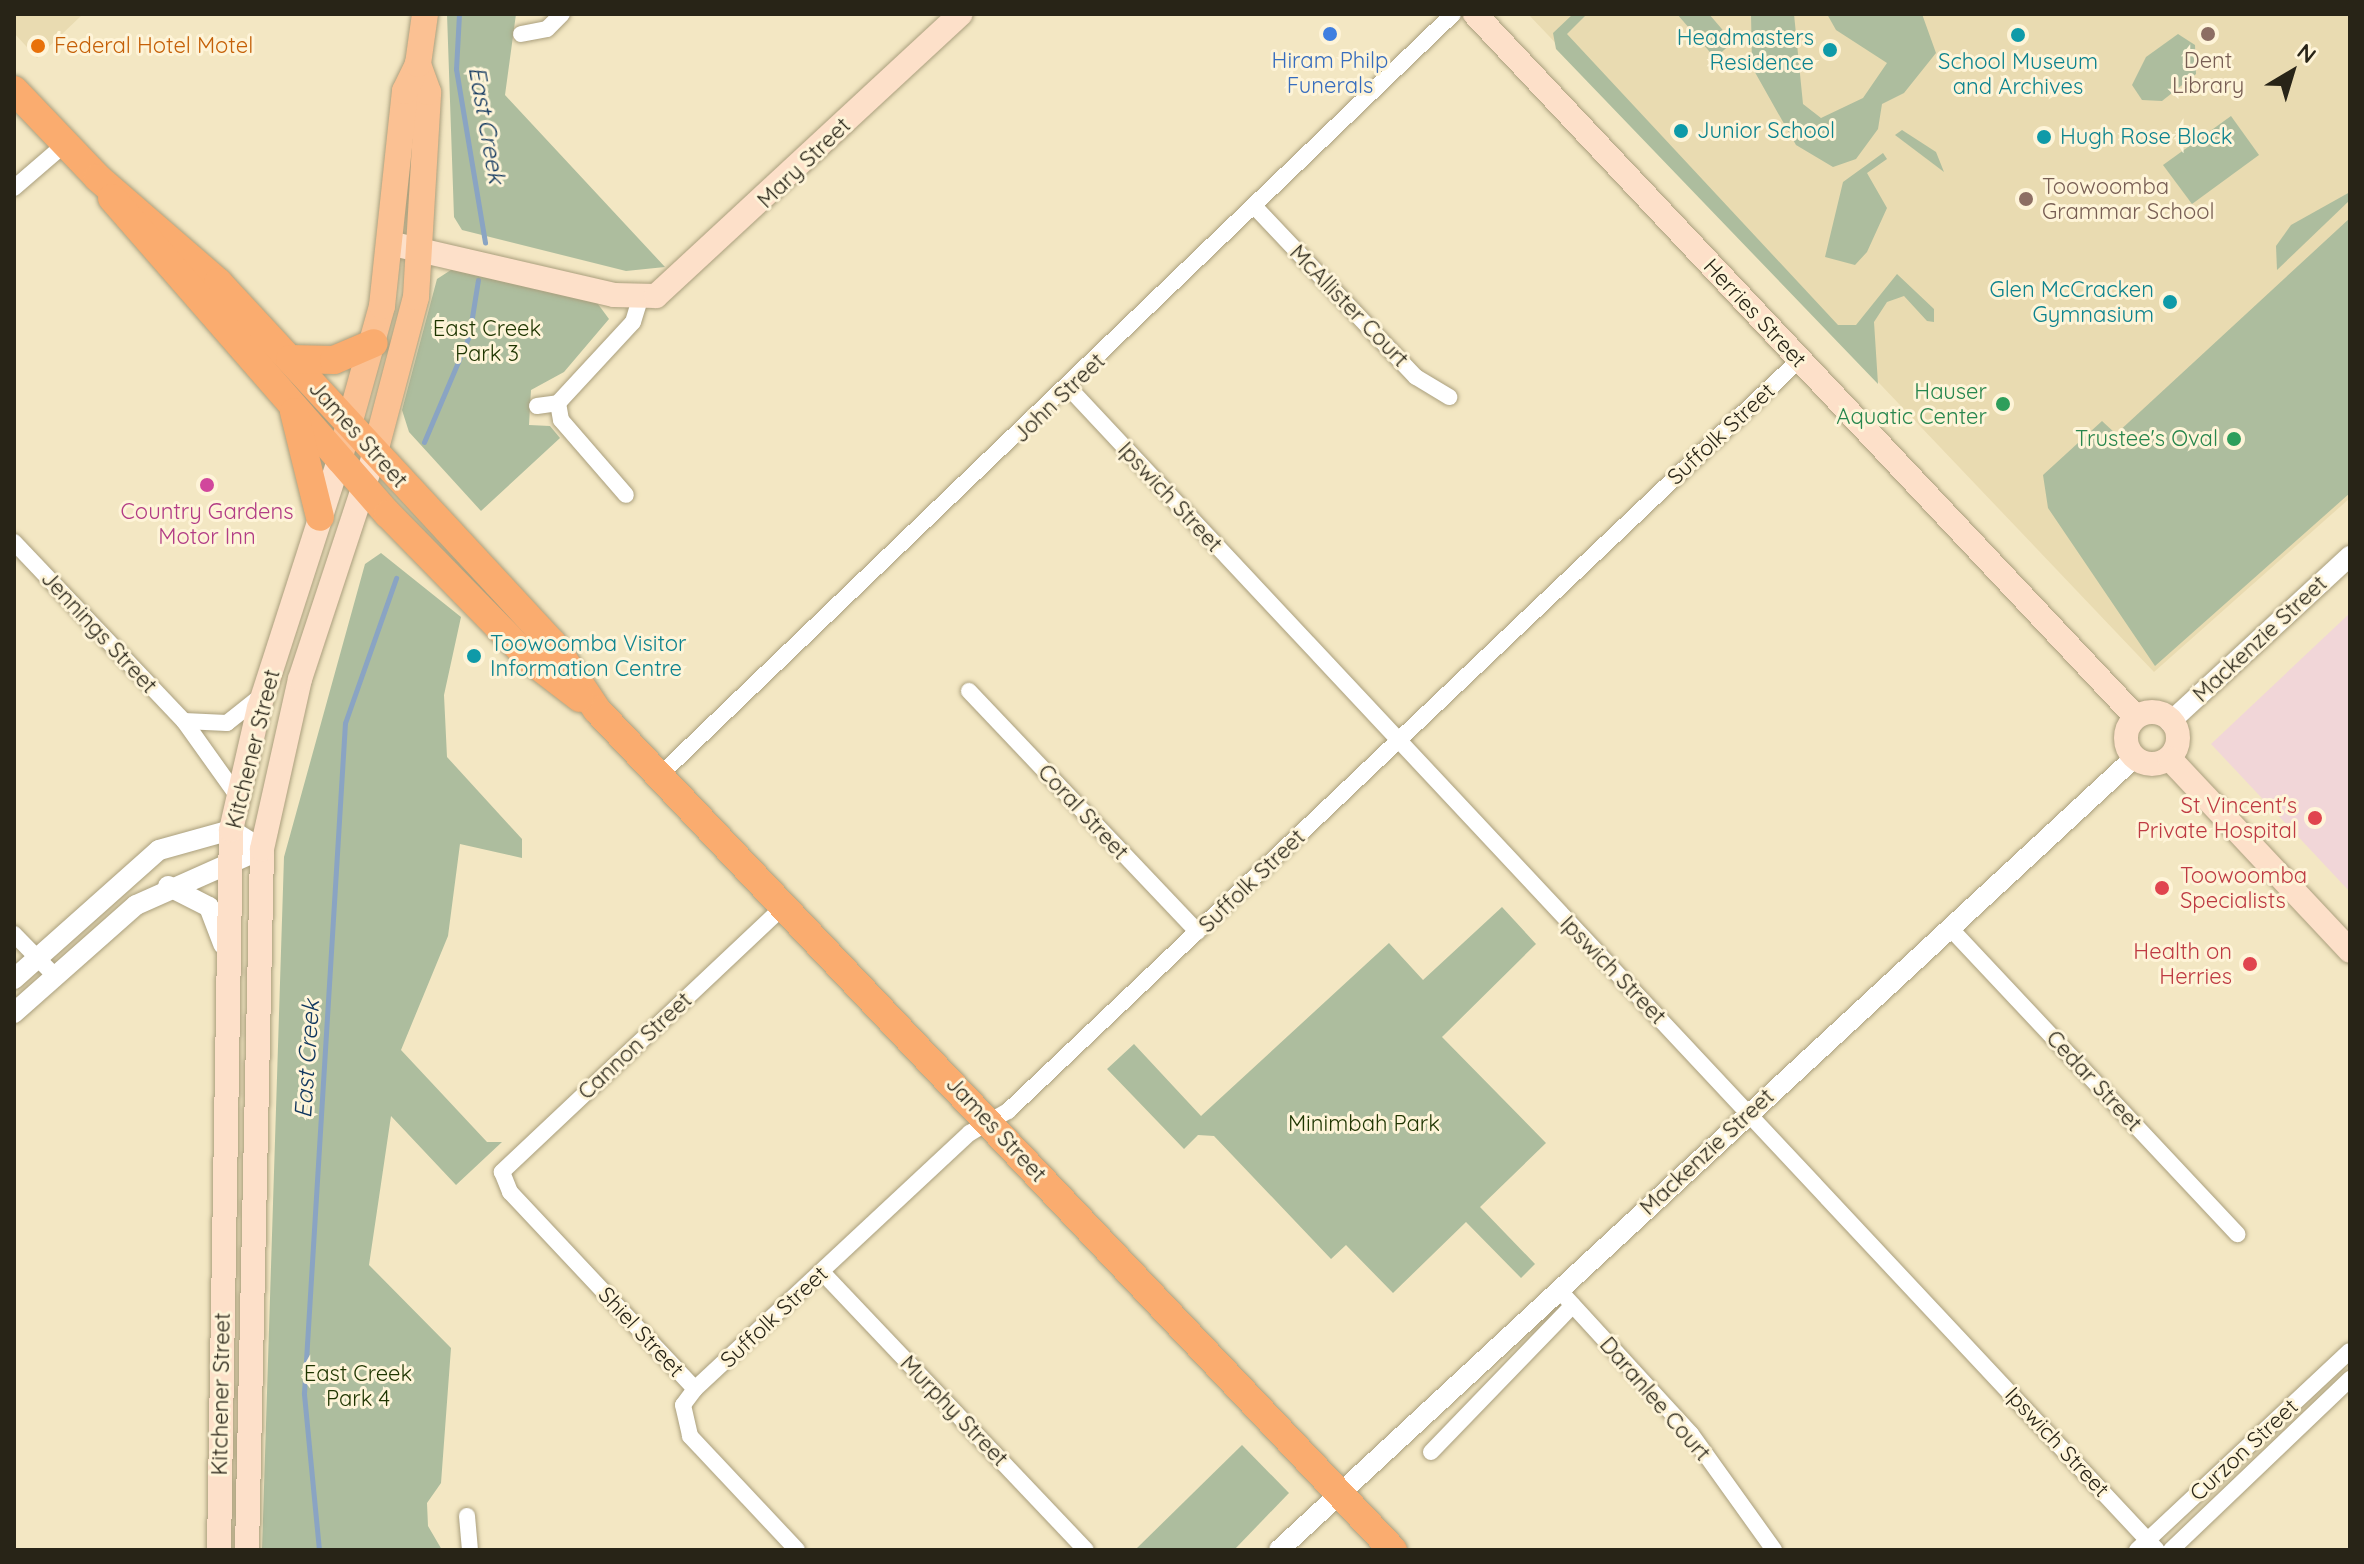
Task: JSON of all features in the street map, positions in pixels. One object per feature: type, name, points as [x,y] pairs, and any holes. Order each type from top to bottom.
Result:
[{"type":"highway","name":"James Street","points":[[14,90],[98,178],[162,228],[290,359],[553,644],[597,710],[1393,1550]]},
{"type":"highway","name":"James Street","points":[[98,178],[136,234],[364,487],[533,662],[597,710]]},
{"type":"highway","points":[[290,359],[334,360],[374,343]]},
{"type":"highway","points":[[294,411],[320,517]]},
{"type":"main road","name":"Kitchener Street","points":[[219,1550],[226,956],[231,830],[264,693],[374,343],[389,243],[405,91],[418,64],[425,14]]},
{"type":"main road","name":"Mary Street","points":[[640,299],[670,289],[694,268],[960,14]]},
{"type":"main road","name":"Herries Street","points":[[1475,14],[2135,716]]},
{"type":"main road","name":"Kitchener Street","points":[[247,1550],[253,1135],[262,849],[300,679],[375,452],[412,319],[422,246],[428,92],[418,64]]},
{"type":"main road","points":[[389,243],[422,246],[640,299]]},
{"type":"main road","points":[[2151,712],[2170,722],[2179,742],[2170,759],[2155,764],[2136,756],[2126,738],[2135,716],[2151,712]]},
{"type":"main road","points":[[2170,759],[2350,951]]},
{"type":"street","points":[[521,34],[547,29],[562,14]]},
{"type":"street","name":"John Street","points":[[659,776],[1070,389],[1453,14]]},
{"type":"street","points":[[14,188],[65,144]]},
{"type":"street","name":"McAllister Court","points":[[1255,207],[1416,377],[1449,397]]},
{"type":"street","points":[[537,406],[558,403],[633,322],[640,299]]},
{"type":"street","name":"Suffolk Street","points":[[695,1389],[1198,932],[1397,739],[1799,360]]},
{"type":"street","name":"Ipswich Street","points":[[1070,389],[1749,1112],[2147,1547]]},
{"type":"street","points":[[558,403],[561,420],[626,495]]},
{"type":"street","name":"Jennings Street","points":[[14,542],[184,721],[239,798]]},
{"type":"street","name":"Mackenzie Street","points":[[2170,722],[2350,556]]},
{"type":"street","name":"Coral Street","points":[[969,691],[1198,932]]},
{"type":"street","points":[[184,721],[227,723],[264,693]]},
{"type":"street","name":"Mackenzie Street","points":[[1431,1452],[1566,1298],[1749,1112],[2136,756]]},
{"type":"street","points":[[14,979],[131,868],[182,840],[231,830],[262,849],[230,868],[168,886],[54,975],[14,1013]]},
{"type":"street","points":[[168,886],[209,907],[226,956]]},
{"type":"street","name":"Cannon Street","points":[[510,1192],[502,1172],[784,906]]},
{"type":"street","name":"Cedar Street","points":[[1950,928],[2237,1234]]},
{"type":"street","points":[[14,934],[54,975]]},
{"type":"street","points":[[224,1134],[253,1135]]},
{"type":"street","name":"Shiel Street","points":[[510,1192],[695,1389],[683,1405],[690,1436],[797,1550]]},
{"type":"street","name":"Murphy Street","points":[[822,1272],[1086,1550]]},
{"type":"street","name":"Mackenzie Street","points":[[1279,1550],[1338,1493],[1566,1298]]},
{"type":"street","name":"Daranlee Court","points":[[1566,1298],[1691,1434],[1774,1550]]},
{"type":"street","name":"Curzon Street","points":[[2147,1547],[2349,1354]]},
{"type":"street","name":"Curzon Street","points":[[2171,1550],[2350,1379]]},
{"type":"street","points":[[467,1516],[470,1550]]},
{"type":"shaded area","name":"Federal Hotel Motel","points":[[14,14],[83,14],[37,58],[14,33]]},
{"type":"shaded area","name":"Toowoomba Grammar School","points":[[1528,14],[2350,14],[2350,498],[2154,672]]},
{"type":"shaded area","name":"St Vincent's Private Hospital","points":[[2350,613],[2350,892],[2211,744]]},
{"type":"green space","name":"East Creek Park 3","points":[[447,14],[516,14],[505,95],[665,267],[626,271],[462,230],[454,217]]},
{"type":"green space","points":[[1573,14],[1587,14],[1567,34],[1838,325],[1856,325],[1897,274],[1934,309],[1934,322],[1927,321],[1904,296],[1887,302],[1874,322],[1878,384],[1556,49],[1553,33]]},
{"type":"green space","points":[[1677,14],[1709,14],[1733,42],[1715,58]]},
{"type":"green space","points":[[1751,14],[1794,14],[1803,104],[1821,118],[1863,98],[1887,63],[1836,30],[1827,14],[1922,14],[1936,53],[1904,93],[1882,104],[1878,129],[1856,159],[1833,167],[1796,145],[1752,67]]},
{"type":"green space","points":[[2178,34],[2195,45],[2196,74],[2162,101],[2142,100],[2132,85],[2146,57]]},
{"type":"green space","points":[[2231,116],[2259,155],[2192,204],[2163,165]]},
{"type":"green space","points":[[1902,130],[1936,152],[1944,172],[1895,135]]},
{"type":"green space","points":[[1883,153],[1887,159],[1867,173],[1887,208],[1867,252],[1855,265],[1825,257],[1843,182]]},
{"type":"green space","points":[[2350,192],[2350,200],[2277,270],[2276,246],[2291,225]]},
{"type":"green space","name":"Trustee's Oval","points":[[2350,218],[2350,493],[2155,666],[2048,508],[2043,475],[2102,421],[2116,434]]},
{"type":"green space","name":"East Creek Park 3","points":[[454,268],[595,300],[609,319],[564,372],[531,390],[529,425],[550,426],[560,438],[481,511],[409,432],[402,410],[437,279]]},
{"type":"green space","name":"East Creek Park 4","points":[[381,553],[461,617],[444,695],[447,757],[522,839],[522,858],[460,844],[448,936],[401,1050],[487,1142],[502,1142],[456,1185],[391,1116],[369,1265],[451,1348],[441,1483],[427,1503],[428,1526],[442,1550],[262,1550],[284,857],[365,564]]},
{"type":"green space","name":"Minimbah Park","points":[[1502,907],[1536,944],[1442,1037],[1546,1143],[1480,1207],[1535,1264],[1521,1278],[1466,1222],[1393,1293],[1346,1245],[1331,1259],[1214,1136],[1198,1135],[1184,1149],[1107,1069],[1134,1044],[1201,1116],[1389,943],[1423,980]]},
{"type":"green space","points":[[1242,1445],[1289,1493],[1234,1550],[1135,1550]]},
{"type":"waterway","name":"East Creek","points":[[459,14],[456,69],[485,243]]},
{"type":"waterway","name":"East Creek","points":[[424,442],[469,336],[478,280]]},
{"type":"waterway","name":"East Creek","points":[[319,1550],[304,1393],[345,723],[396,578]]},
{"type":"place","name":"Hiram Philp Funerals","points":[[1330,34]]},
{"type":"place","name":"Dent Library","points":[[2208,34]]},
{"type":"place","name":"School Museum and Archives","points":[[2018,35]]},
{"type":"place","name":"Federal Hotel Motel","points":[[38,46]]},
{"type":"place","name":"Headmasters Residence","points":[[1830,50]]},
{"type":"place","name":"Junior School","points":[[1681,131]]},
{"type":"place","name":"Hugh Rose Block","points":[[2044,137]]},
{"type":"place","name":"Toowoomba Grammar School","points":[[2026,199]]},
{"type":"place","name":"Glen McCracken Gymnasium","points":[[2170,302]]},
{"type":"place","name":"Hauser Aquatic Center","points":[[2003,404]]},
{"type":"place","name":"Trustee's Oval","points":[[2234,439]]},
{"type":"place","name":"Country Gardens Motor Inn","points":[[207,485]]},
{"type":"place","name":"Toowoomba Visitor Information Centre","points":[[474,656]]},
{"type":"place","name":"St Vincent's Private Hospital","points":[[2315,818]]},
{"type":"place","name":"Toowoomba Specialists","points":[[2162,888]]},
{"type":"place","name":"Health on Herries","points":[[2250,964]]}]
